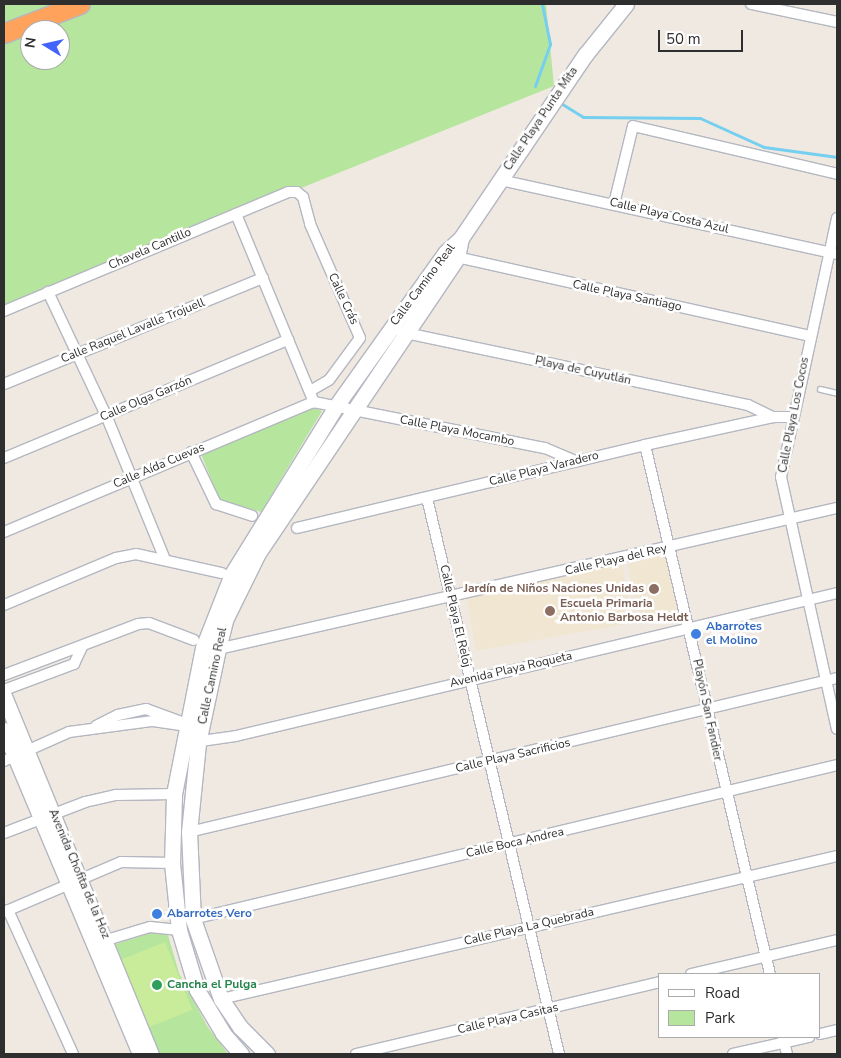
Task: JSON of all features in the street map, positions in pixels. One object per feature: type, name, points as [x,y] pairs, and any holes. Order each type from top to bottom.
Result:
[{"type":"highway","points":[[4,33],[80,4]]},
{"type":"street","name":"Calle Playa Punta Mita","points":[[461,238],[585,55],[626,4]]},
{"type":"street","points":[[751,4],[837,22]]},
{"type":"street","points":[[614,204],[633,126],[837,174]]},
{"type":"street","name":"Calle Playa Costa Azul","points":[[500,180],[834,253]]},
{"type":"street","name":"Chavela Cantillo","points":[[4,311],[288,192],[297,192]]},
{"type":"street","name":"Calle Crás","points":[[297,192],[303,197],[310,224],[360,338],[329,380],[310,391]]},
{"type":"street","points":[[236,214],[314,402]]},
{"type":"street","name":"Calle Playa Los Cocos","points":[[837,218],[834,253],[810,336],[781,477],[788,519],[837,729]]},
{"type":"street","name":"Calle Camino Real","points":[[267,1054],[240,1027],[221,999],[193,919],[189,832],[192,734],[203,648],[232,574],[336,406],[398,330],[461,238]]},
{"type":"street","name":"Calle Playa Santiago","points":[[451,255],[810,336]]},
{"type":"street","name":"Calle Raquel Lavalle Trojuell","points":[[4,384],[263,278]]},
{"type":"street","points":[[48,292],[106,415],[164,558]]},
{"type":"street","name":"Calle Camino Real","points":[[241,1054],[223,1034],[197,990],[179,930],[172,863],[174,794],[226,618],[258,553],[353,411],[398,330]]},
{"type":"street","name":"Playa de Cuyutlán","points":[[398,330],[748,405],[773,417]]},
{"type":"street","name":"Calle Olga Garzón","points":[[4,458],[288,340]]},
{"type":"street","name":"Calle Playa Mocambo","points":[[314,402],[544,448],[576,461]]},
{"type":"street","name":"Calle Aída Cuevas","points":[[4,532],[314,402]]},
{"type":"street","name":"Calle Playa Varadero","points":[[297,528],[645,445],[773,417],[792,417]]},
{"type":"street","name":"Playón San Fandier","points":[[645,445],[671,548],[726,794],[770,973]]},
{"type":"street","points":[[192,452],[216,504],[252,516]]},
{"type":"street","name":"Calle Playa El Reloj","points":[[427,498],[559,1054]]},
{"type":"street","name":"Calle Playa del Rey","points":[[218,648],[671,548],[837,508]]},
{"type":"street","points":[[4,605],[116,558],[136,554],[164,558],[222,573]]},
{"type":"street","name":"Avenida Playa Roqueta","points":[[15,756],[69,732],[153,721],[192,734],[471,680],[837,593]]},
{"type":"street","points":[[4,675],[149,623],[194,640]]},
{"type":"street","points":[[4,690],[74,664],[82,647]]},
{"type":"street","name":"Calle Playa Sacrificios","points":[[189,832],[837,678]]},
{"type":"street","name":"Avenida Chofita de la Hoz","points":[[4,696],[15,756]]},
{"type":"street","name":"Avenida Chofita de la Hoz","points":[[4,730],[15,756],[47,816],[72,880],[101,942],[137,1034],[140,1054]]},
{"type":"street","name":"Calle Boca Andrea","points":[[193,919],[726,794],[837,765]]},
{"type":"street","points":[[4,834],[47,816],[116,795],[174,794]]},
{"type":"street","name":"Calle Playa La Quebrada","points":[[221,999],[837,856]]},
{"type":"street","points":[[74,1054],[6,911],[72,880],[121,862],[172,863]]},
{"type":"street","points":[[101,942],[150,927],[179,930]]},
{"type":"street","points":[[695,973],[837,940]]},
{"type":"street","name":"Calle Playa Casitas","points":[[356,1054],[658,982]]},
{"type":"street","points":[[821,1034],[837,1030]]},
{"type":"street","name":"Avenida Chofita de la Hoz","points":[[137,1034],[151,1054]]},
{"type":"street","points":[[733,1054],[784,1040],[801,1038]]},
{"type":"street","points":[[784,1040],[787,1054]]},
{"type":"lane","points":[[820,389],[837,393]]},
{"type":"shaded area","name":"Jardín de Niños Naciones Unidas","points":[[668,554],[683,614],[642,624],[627,564]]},
{"type":"shaded area","name":"Escuela Primaria Antonio Barbosa Heldt","points":[[622,563],[633,623],[476,651],[465,591]]},
{"type":"green space","points":[[4,4],[546,4],[554,86],[4,308]]},
{"type":"green space","points":[[312,407],[322,411],[261,512],[219,499],[201,454]]},
{"type":"green space","points":[[166,928],[179,973],[207,1026],[228,1054],[158,1054],[113,945]]},
{"type":"green space","name":"Cancha el Pulga","points":[[165,942],[192,1010],[149,1027],[121,960]]},
{"type":"waterway","points":[[535,86],[550,44],[542,4]]},
{"type":"waterway","points":[[559,102],[583,117],[700,118],[764,147],[837,157]]},
{"type":"place","name":"Jardín de Niños Naciones Unidas","points":[[654,589]]},
{"type":"place","name":"Escuela Primaria Antonio Barbosa Heldt","points":[[550,611]]},
{"type":"place","name":"Abarrotes el Molino","points":[[696,634]]},
{"type":"place","name":"Abarrotes Vero","points":[[157,914]]},
{"type":"place","name":"Cancha el Pulga","points":[[157,985]]}]
